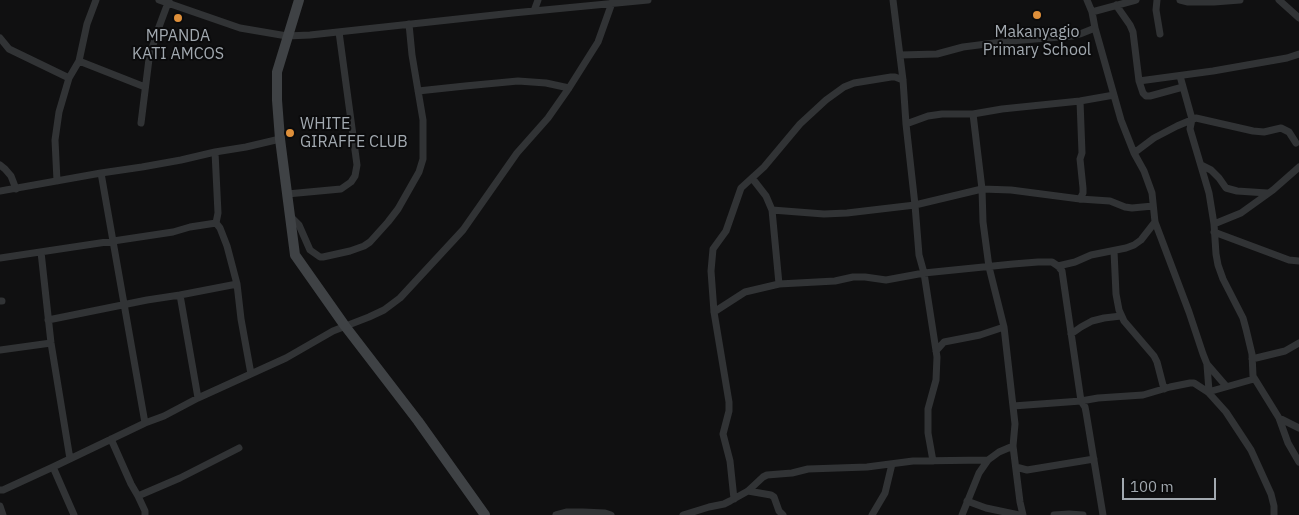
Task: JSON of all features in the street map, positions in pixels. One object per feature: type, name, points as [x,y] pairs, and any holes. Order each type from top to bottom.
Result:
[{"type":"street","points":[[56,181],[55,140],[59,112],[69,78],[79,62],[87,24],[96,0]]},
{"type":"street","points":[[159,0],[240,28],[287,36],[648,0]]},
{"type":"street","points":[[299,0],[278,72],[280,139],[295,255],[345,326],[418,421],[485,515]]},
{"type":"street","points":[[534,11],[538,0]]},
{"type":"street","points":[[893,0],[919,254],[924,273],[936,351],[936,380],[928,409],[928,433],[934,461]]},
{"type":"street","points":[[1087,0],[1092,12],[1121,120],[1152,193],[1156,222],[1207,364],[1208,392]]},
{"type":"street","points":[[1092,12],[1136,0]]},
{"type":"street","points":[[1157,0],[1156,10],[1160,34]]},
{"type":"street","points":[[1180,0],[1188,2],[1240,0]]},
{"type":"street","points":[[1279,0],[1299,18]]},
{"type":"street","points":[[142,123],[149,59],[168,2]]},
{"type":"street","points":[[0,490],[164,416],[198,398],[286,358],[333,331],[384,310],[400,298],[463,230],[517,153],[548,118],[598,42],[613,2]]},
{"type":"street","points":[[1116,5],[1130,24],[1139,81],[1143,93],[1146,96],[1150,96],[1183,87]]},
{"type":"street","points":[[289,216],[299,225],[310,250],[323,257],[364,246],[370,242],[398,209],[419,172],[423,159],[422,120],[409,24]]},
{"type":"street","points":[[900,55],[937,54],[963,47],[1073,36],[1095,28]]},
{"type":"street","points":[[287,194],[341,189],[351,182],[355,176],[357,165],[339,32]]},
{"type":"street","points":[[0,38],[9,49],[69,78]]},
{"type":"street","points":[[1139,81],[1287,58],[1299,54]]},
{"type":"street","points":[[79,62],[145,86]]},
{"type":"street","points":[[1180,76],[1192,119],[1190,129],[1209,193],[1218,265],[1246,329],[1254,379],[1279,418],[1299,462]]},
{"type":"street","points":[[734,499],[730,461],[723,434],[729,411],[729,402],[714,312],[711,270],[713,249],[726,231],[741,188],[764,167],[800,124],[826,100],[844,87],[854,83],[891,77],[902,80]]},
{"type":"street","points":[[418,91],[518,81],[546,83],[569,88]]},
{"type":"street","points":[[906,124],[928,116],[942,114],[973,114],[1114,96]]},
{"type":"street","points":[[1080,101],[1082,153],[1080,159],[1083,188],[1080,199]]},
{"type":"street","points":[[973,114],[989,267],[1004,327],[1015,424],[1013,446],[1023,515]]},
{"type":"street","points":[[1134,153],[1154,138],[1192,119],[1201,119],[1252,131],[1264,132],[1281,128],[1289,132],[1296,144]]},
{"type":"street","points":[[0,190],[181,160],[280,139]]},
{"type":"street","points":[[215,152],[218,213],[216,222],[227,246],[237,284],[241,319],[252,374]]},
{"type":"street","points":[[0,165],[11,176],[16,188]]},
{"type":"street","points":[[1201,165],[1211,170],[1226,188],[1238,191],[1267,193]]},
{"type":"street","points":[[1214,228],[1241,213],[1299,167]]},
{"type":"street","points":[[101,173],[145,423]]},
{"type":"street","points":[[752,178],[766,196],[772,210],[780,284]]},
{"type":"street","points":[[772,210],[824,214],[847,213],[915,204],[982,189],[1011,190],[1110,201],[1132,208],[1153,206]]},
{"type":"street","points":[[0,258],[173,232],[216,222]]},
{"type":"street","points":[[1058,266],[1134,245],[1141,240],[1156,222]]},
{"type":"street","points":[[1214,228],[1289,260],[1299,261]]},
{"type":"street","points":[[1114,251],[1117,302],[1121,316],[1154,356],[1164,389]]},
{"type":"street","points":[[41,252],[50,343],[70,459]]},
{"type":"street","points":[[714,312],[745,292],[780,284],[835,281],[853,277],[886,280],[924,273],[1052,262],[1062,271],[1081,401],[1086,412],[1103,515]]},
{"type":"street","points":[[48,320],[237,284]]},
{"type":"street","points":[[180,295],[198,398]]},
{"type":"street","points":[[1071,334],[1092,321],[1121,316]]},
{"type":"street","points":[[1069,317],[1081,327]]},
{"type":"street","points":[[936,351],[944,342],[980,335],[1004,327]]},
{"type":"street","points":[[0,350],[50,343]]},
{"type":"street","points":[[1252,359],[1285,351],[1299,343]]},
{"type":"street","points":[[1207,364],[1226,386]]},
{"type":"street","points":[[1208,392],[1254,379]]},
{"type":"street","points":[[1013,406],[1143,395],[1190,383],[1194,384],[1208,392],[1226,412],[1251,450],[1272,494],[1274,515]]},
{"type":"street","points":[[1279,418],[1299,428]]},
{"type":"street","points":[[111,439],[146,515]]},
{"type":"street","points":[[962,515],[979,473],[988,460],[999,452],[1013,446]]},
{"type":"street","points":[[138,496],[180,478],[239,448]]},
{"type":"street","points":[[1016,467],[1027,470],[1094,459]]},
{"type":"street","points":[[683,515],[724,504],[748,491],[767,475],[792,473],[808,469],[867,467],[913,461],[988,460]]},
{"type":"street","points":[[872,515],[885,493],[892,464]]},
{"type":"street","points":[[53,467],[74,515]]},
{"type":"street","points":[[748,491],[774,497],[779,511],[783,515]]},
{"type":"street","points":[[967,501],[986,508],[1019,515]]},
{"type":"street","points":[[0,506],[3,515]]},
{"type":"street","points":[[556,515],[568,512],[605,513],[610,515]]},
{"type":"street","points":[[1054,515],[1083,515]]},
{"type":"place","name":"Makanyagio Primary School","points":[[1037,15]]},
{"type":"place","name":"MPANDA KATI AMCOS","points":[[178,18]]},
{"type":"place","name":"WHITE GIRAFFE CLUB","points":[[290,133]]}]
